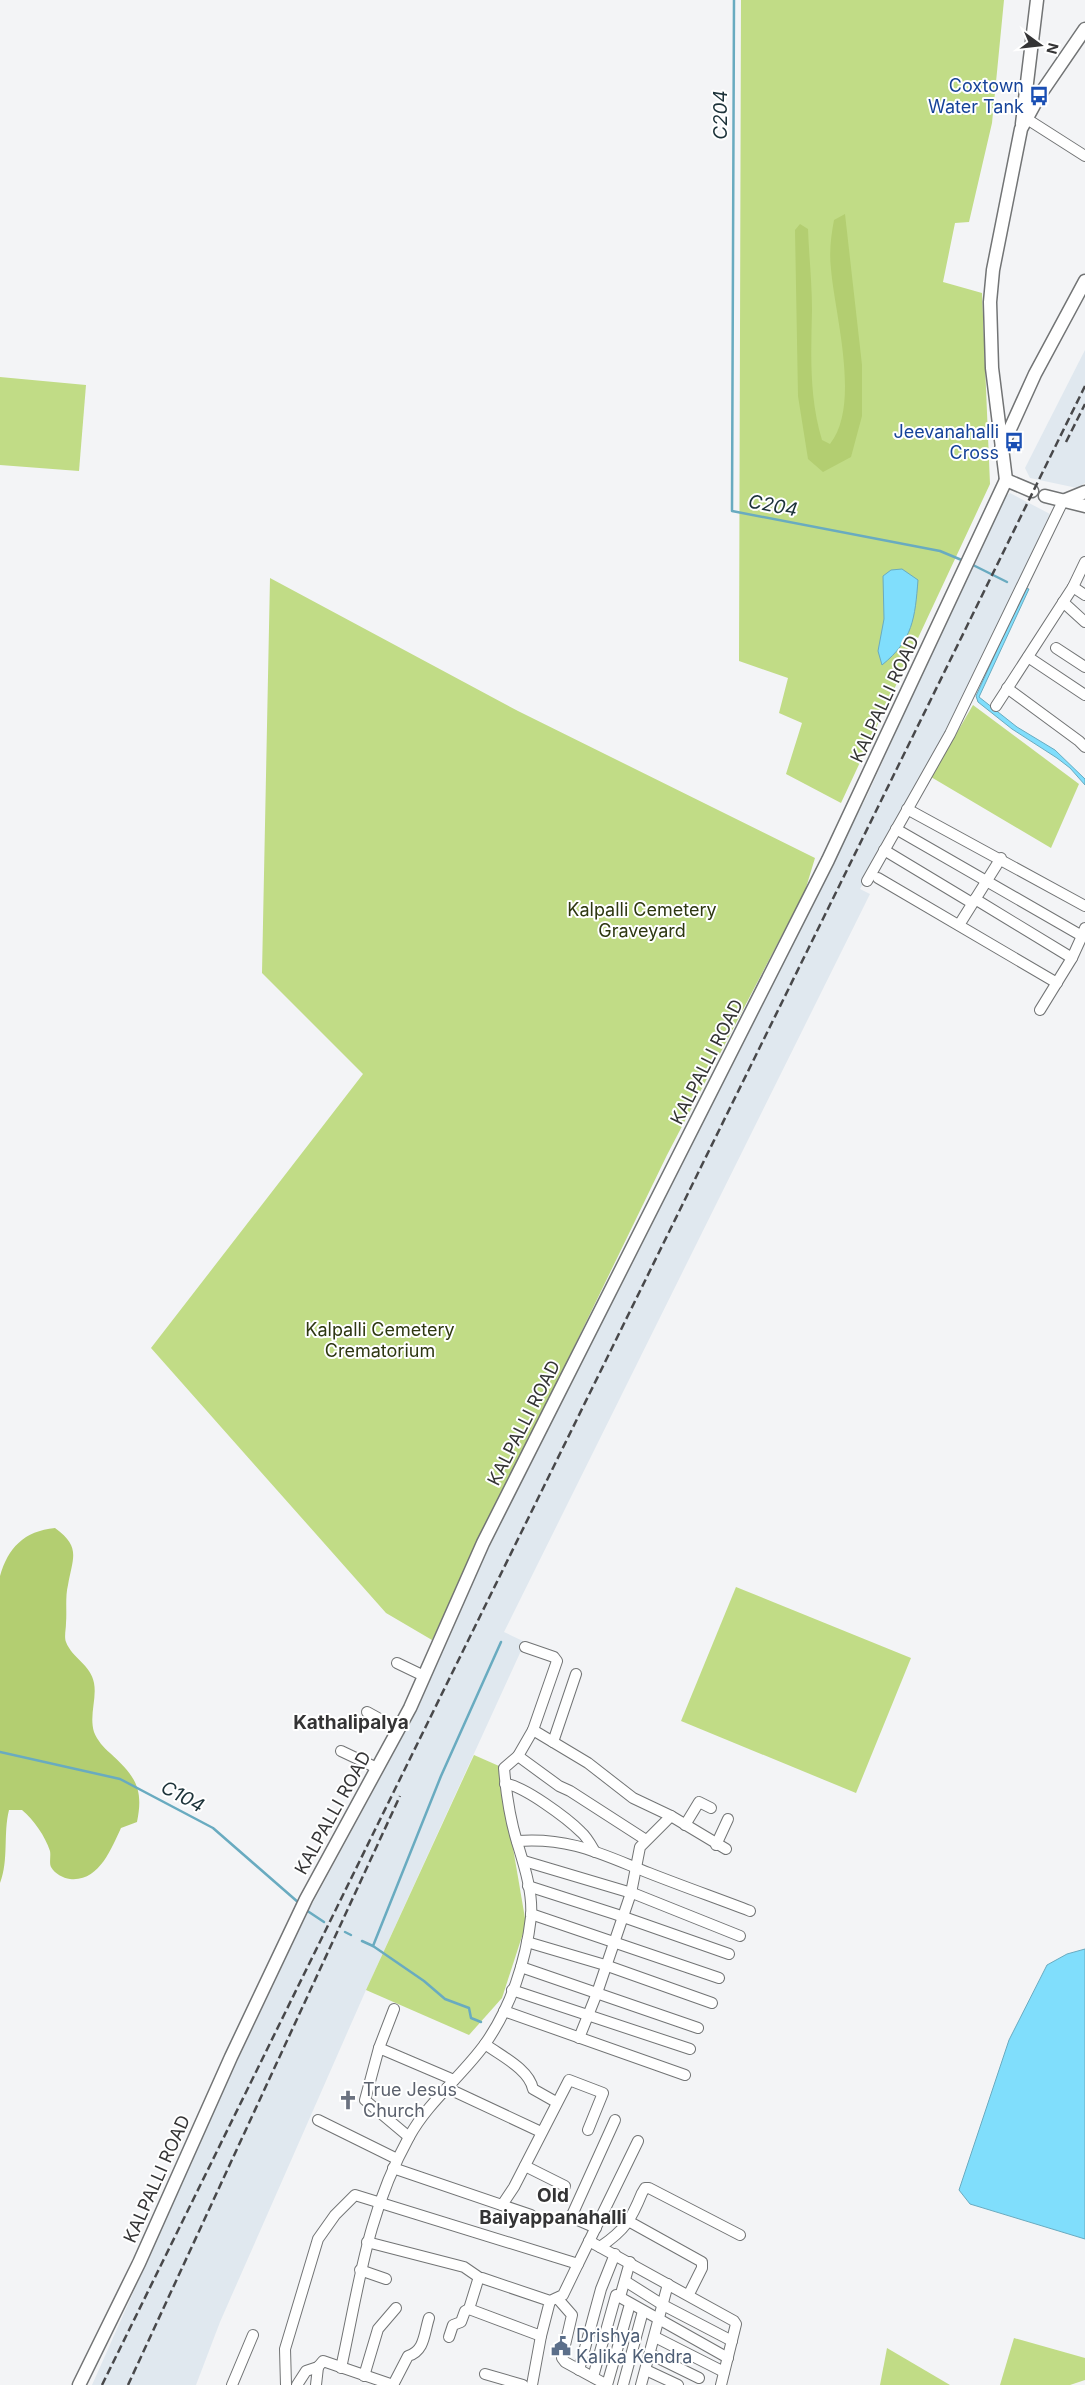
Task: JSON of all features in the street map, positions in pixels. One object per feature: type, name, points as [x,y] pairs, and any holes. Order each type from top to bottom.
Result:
[{"type":"street","points":[[1032,491],[1006,480],[1000,449],[992,368],[991,286],[1001,223],[1024,124],[1036,0]]},
{"type":"street","points":[[1024,124],[1040,96],[1085,28]]},
{"type":"street","points":[[1024,124],[1085,156]]},
{"type":"street","points":[[1000,449],[1035,374],[1085,281]]},
{"type":"street","name":"KALPALLI ROAD","points":[[79,2385],[139,2263],[231,2057],[302,1906],[398,1729],[424,1676],[483,1543],[828,860],[1006,480]]},
{"type":"street","points":[[867,881],[950,734],[1063,502],[1085,492]]},
{"type":"street","points":[[1045,496],[1085,506]]},
{"type":"street","points":[[996,706],[1073,587],[1085,562]]},
{"type":"street","points":[[1073,587],[1085,595]]},
{"type":"street","points":[[1063,602],[1085,622]]},
{"type":"street","points":[[1056,648],[1085,667]]},
{"type":"street","points":[[1028,657],[1085,695]]},
{"type":"street","points":[[1007,688],[1084,744]]},
{"type":"street","points":[[907,809],[1001,858],[1085,906]]},
{"type":"street","points":[[896,829],[986,881],[1083,932],[1072,958],[1040,1010]]},
{"type":"street","points":[[884,850],[1072,958]]},
{"type":"street","points":[[959,925],[1001,858]]},
{"type":"street","points":[[878,878],[1057,983]]},
{"type":"street","points":[[341,2368],[367,2242],[380,2201],[395,2164],[417,2123],[485,2044],[504,2011],[521,1967],[531,1914],[524,1861],[517,1841],[505,1784],[504,1768],[518,1756],[533,1730],[557,1661],[554,1658],[525,1647]]},
{"type":"street","points":[[397,1663],[424,1676]]},
{"type":"street","points":[[554,1742],[576,1674]]},
{"type":"street","points":[[367,1712],[398,1729]]},
{"type":"street","points":[[533,1730],[588,1763],[632,1798],[671,1816],[726,1849]]},
{"type":"street","points":[[341,1751],[378,1768]]},
{"type":"street","points":[[518,1756],[559,1786],[570,1791],[646,1840]]},
{"type":"street","points":[[505,1784],[514,1785],[525,1790],[582,1832],[595,1852]]},
{"type":"street","points":[[685,1825],[699,1802],[711,1808]]},
{"type":"street","points":[[579,2038],[597,1993],[631,1893],[640,1847],[671,1816]]},
{"type":"street","points":[[716,1844],[728,1819]]},
{"type":"street","points":[[517,1841],[565,1842],[750,1911]]},
{"type":"street","points":[[524,1861],[631,1893],[740,1936]]},
{"type":"street","points":[[528,1886],[729,1954]]},
{"type":"street","points":[[531,1914],[719,1978]]},
{"type":"street","points":[[527,1942],[605,1965],[712,2003]]},
{"type":"street","points":[[521,1967],[698,2028]]},
{"type":"street","points":[[512,1990],[690,2049]]},
{"type":"street","points":[[394,2009],[379,2048],[365,2100],[409,2137]]},
{"type":"street","points":[[504,2011],[685,2075]]},
{"type":"street","points":[[485,2044],[525,2074],[531,2081],[532,2089],[556,2102]]},
{"type":"street","points":[[379,2048],[541,2132]]},
{"type":"street","points":[[502,2205],[525,2166],[556,2102],[569,2080],[602,2092],[603,2096],[588,2130]]},
{"type":"street","points":[[318,2120],[395,2164],[531,2215]]},
{"type":"street","points":[[596,2228],[573,2218],[572,2215],[615,2120]]},
{"type":"street","points":[[532,2385],[541,2336],[554,2300],[563,2295],[638,2141]]},
{"type":"street","points":[[525,2166],[565,2186]]},
{"type":"street","points":[[600,2246],[617,2236],[630,2222],[645,2188],[649,2188],[740,2235]]},
{"type":"street","points":[[286,2385],[285,2349],[318,2239],[335,2215],[355,2195],[380,2201],[578,2264]]},
{"type":"street","points":[[630,2222],[702,2262],[702,2268],[689,2294]]},
{"type":"street","points":[[589,2240],[689,2294],[734,2321],[736,2324],[721,2385]]},
{"type":"street","points":[[367,2242],[464,2267],[480,2278],[554,2300],[572,2316],[562,2358],[565,2362],[607,2385],[630,2304]]},
{"type":"street","points":[[579,2370],[601,2289],[615,2254]]},
{"type":"street","points":[[620,2297],[630,2262]]},
{"type":"street","points":[[360,2270],[386,2279]]},
{"type":"street","points":[[449,2337],[453,2325],[461,2322],[465,2310],[469,2309],[480,2278]]},
{"type":"street","points":[[625,2281],[663,2305],[732,2341]]},
{"type":"street","points":[[642,2385],[668,2284]]},
{"type":"street","points":[[593,2377],[616,2295],[728,2358]]},
{"type":"street","points":[[364,2376],[378,2329],[396,2308]]},
{"type":"street","points":[[469,2309],[541,2336]]},
{"type":"street","points":[[623,2385],[643,2311]]},
{"type":"street","points":[[316,2385],[318,2367],[322,2361],[393,2385],[408,2356],[416,2354],[420,2349],[429,2318]]},
{"type":"street","points":[[232,2385],[253,2334]]},
{"type":"street","points":[[655,2337],[724,2372]]},
{"type":"street","points":[[650,2354],[699,2382],[704,2362]]},
{"type":"street","points":[[297,2385],[306,2371],[318,2367]]},
{"type":"street","points":[[646,2370],[678,2385]]},
{"type":"street","points":[[485,2374],[524,2385]]},
{"type":"shaded area","points":[[1085,350],[1085,483],[1077,488],[1030,478],[1025,468]]},
{"type":"shaded area","points":[[1010,493],[1050,514],[965,695],[860,889],[870,894],[504,1632],[525,1642],[366,1990],[220,2322],[196,2385],[92,2385],[224,2089],[310,1908],[417,1710],[467,1591],[700,1122],[868,794],[999,502]]},
{"type":"green space","points":[[741,0],[1004,0],[992,123],[969,222],[955,223],[943,282],[982,293],[990,484],[841,803],[786,774],[802,723],[779,713],[788,678],[739,661]]},
{"type":"green space","points":[[845,214],[862,365],[862,416],[851,457],[823,472],[808,459],[798,396],[795,230],[800,224],[808,229],[812,300],[811,359],[813,392],[822,440],[830,444],[839,427],[844,407],[845,384],[844,360],[830,256],[834,220]]},
{"type":"green space","points":[[0,377],[86,385],[79,471],[0,465]]},
{"type":"green space","name":"Kalpalli Cemetery Crematorium","points":[[270,578],[518,711],[815,858],[805,891],[667,1155],[432,1640],[386,1613],[151,1348],[363,1074],[262,973]]},
{"type":"green space","points":[[973,705],[1079,784],[1051,848],[931,777]]},
{"type":"green space","points":[[55,1528],[69,1541],[73,1553],[67,1594],[66,1642],[72,1653],[89,1671],[94,1683],[92,1719],[94,1732],[103,1746],[119,1761],[136,1783],[139,1810],[137,1822],[121,1828],[108,1854],[96,1870],[80,1879],[70,1879],[59,1875],[51,1867],[48,1845],[35,1823],[22,1810],[9,1810],[3,1874],[0,1883],[0,1576],[8,1557],[19,1543],[34,1533]]},
{"type":"green space","points":[[736,1587],[911,1658],[856,1793],[681,1721]]},
{"type":"green space","points":[[474,1755],[499,1766],[526,1924],[502,1998],[469,2035],[366,1990]]},
{"type":"green space","points":[[1014,2338],[1085,2358],[1085,2380],[1070,2385],[1000,2385]]},
{"type":"green space","points":[[887,2348],[950,2385],[880,2385]]},
{"type":"water","points":[[902,569],[918,580],[911,627],[900,647],[882,665],[878,651],[884,619],[883,576],[891,570]]},
{"type":"water","points":[[1025,588],[1029,589],[979,697],[1017,727],[1055,750],[1085,779],[1085,785],[1070,768],[1012,729],[978,702],[976,696]]},
{"type":"water","points":[[1085,1949],[1085,2239],[970,2204],[959,2190],[1009,2040],[1047,1965],[1067,1954]]},
{"type":"waterway","name":"C204","points":[[734,0],[732,511],[940,551],[964,561]]},
{"type":"waterway","name":"C204","points":[[971,564],[1007,582]]},
{"type":"waterway","points":[[362,1941],[373,1946],[441,1776],[501,1642]]},
{"type":"waterway","name":"C104","points":[[0,1752],[120,1779],[213,1828],[299,1903]]},
{"type":"waterway","name":"C104","points":[[306,1910],[324,1922]]},
{"type":"waterway","name":"C104","points":[[345,1932],[351,1935]]},
{"type":"waterway","name":"C104","points":[[373,1946],[424,1981],[445,1999],[469,2008],[471,2018],[481,2022]]},
{"type":"railway","points":[[102,2385],[1085,386]]},
{"type":"railway","points":[[1066,442],[1085,404]]},
{"type":"railway","points":[[128,2385],[400,1796]]},
{"type":"place","name":"Coxtown Water Tank","points":[[1039,96]]},
{"type":"place","name":"Jeevanahalli Cross","points":[[1014,442]]},
{"type":"place","name":"True Jesus Church","points":[[348,2100]]},
{"type":"place","name":"Drishya Kalika Kendra","points":[[561,2346]]},
{"type":"district","name":"Kathalipalya","points":[[351,1722]]},
{"type":"district","name":"Old Baiyappanahalli","points":[[553,2206]]},
{"type":"park label","name":"Kalpalli Cemetery Graveyard","points":[[642,920]]}]
